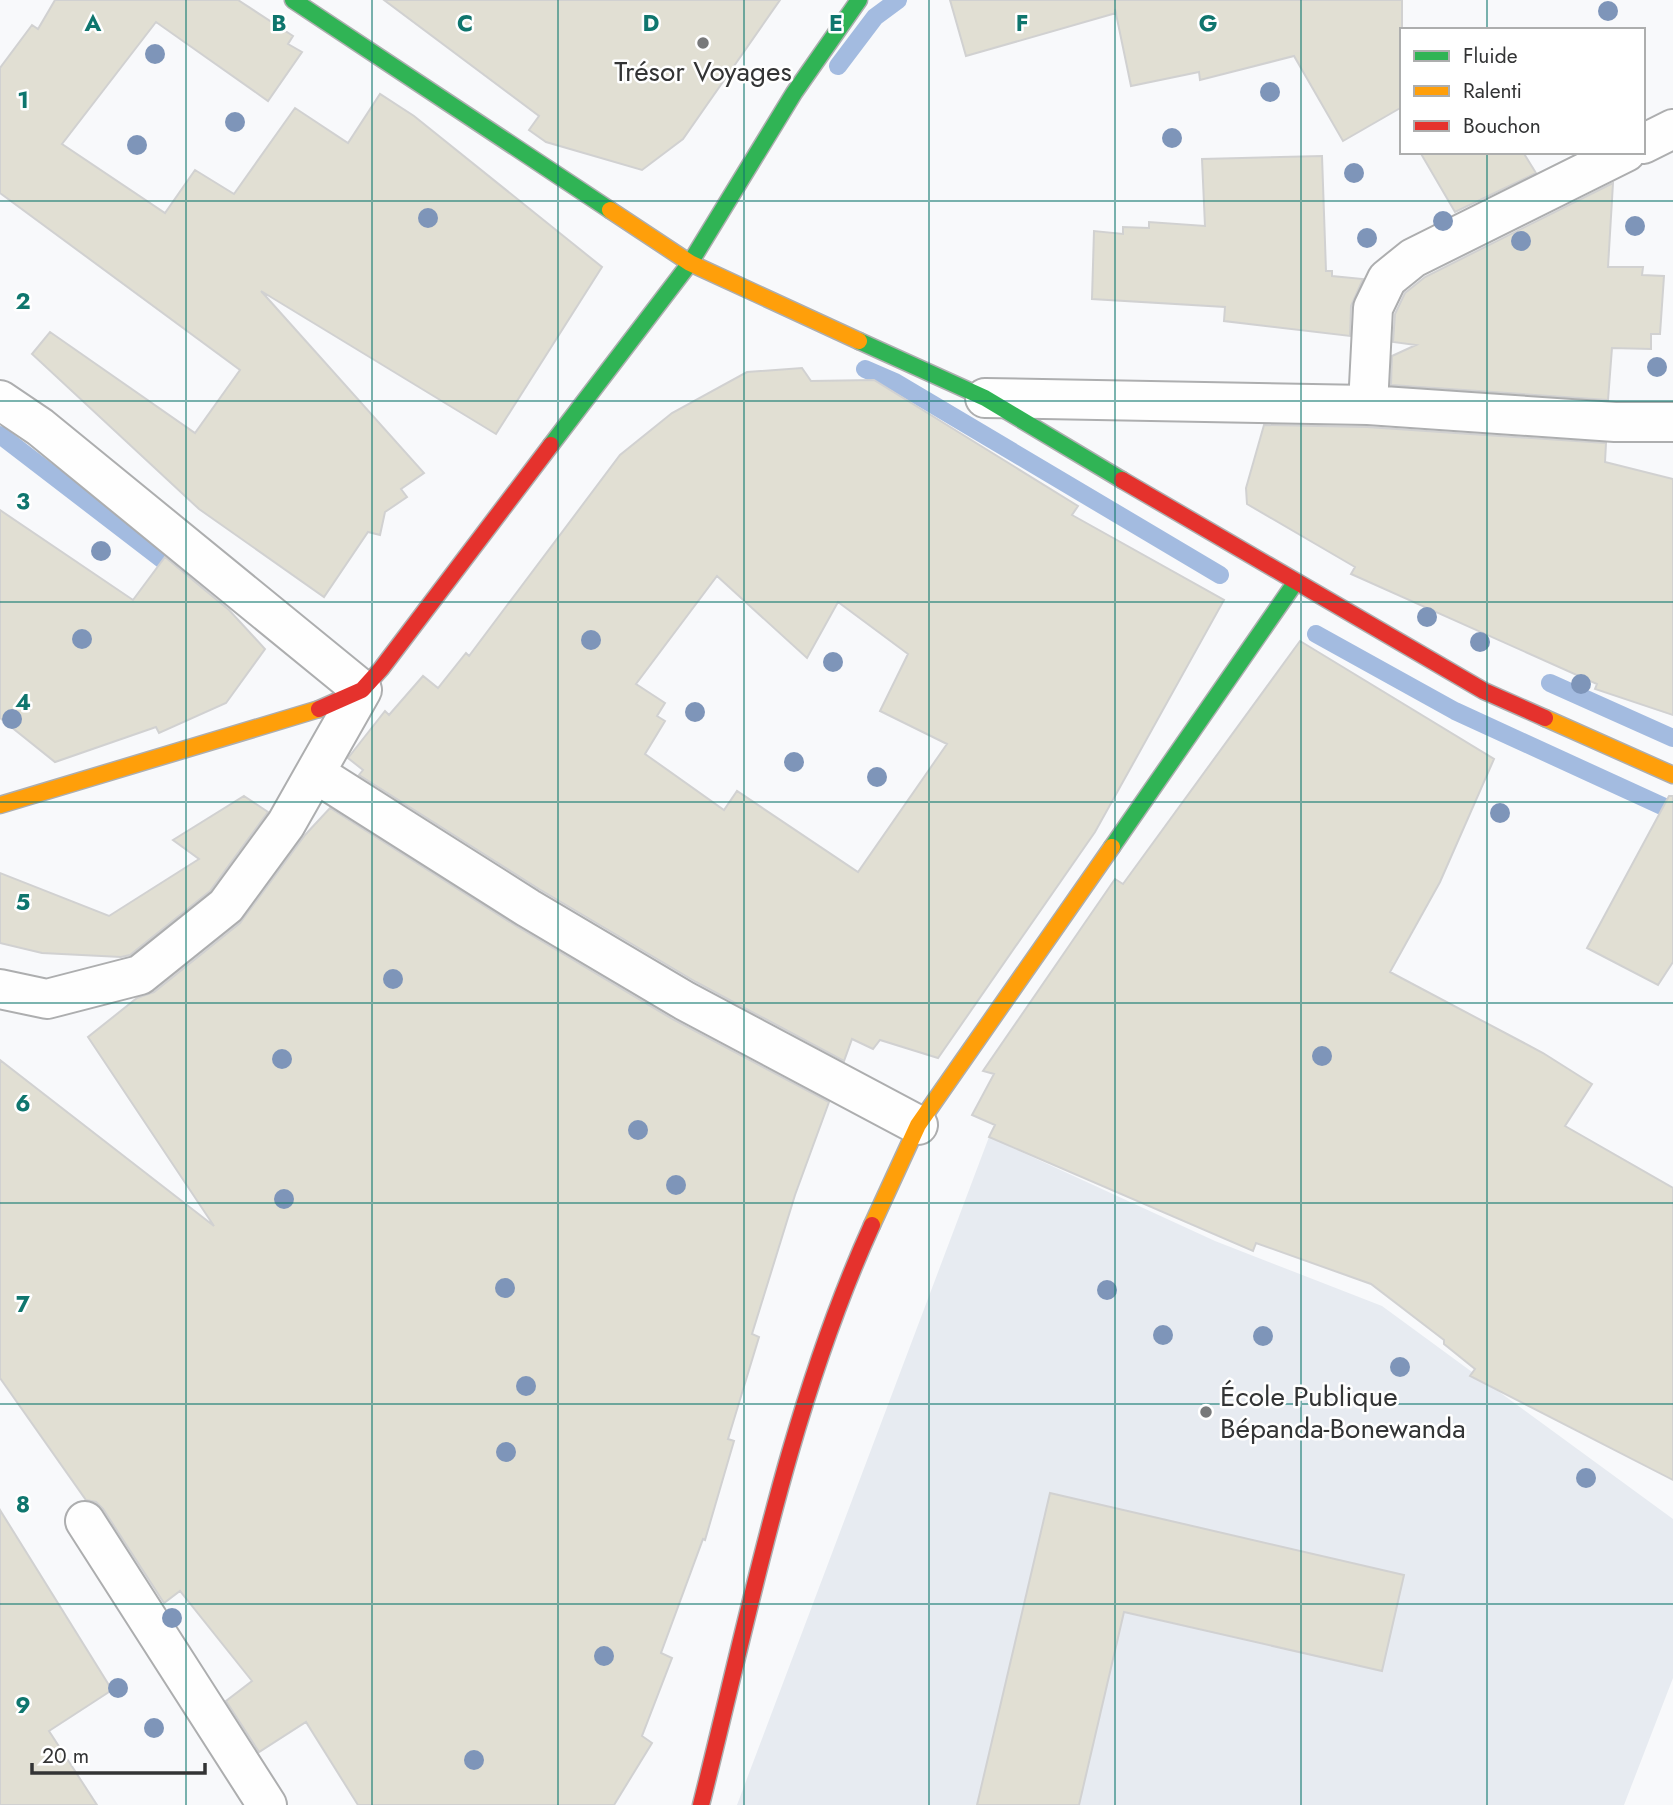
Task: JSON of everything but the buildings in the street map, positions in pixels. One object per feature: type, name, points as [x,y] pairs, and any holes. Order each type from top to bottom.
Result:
[{"type":"street","points":[[293,0],[690,263],[985,398],[1295,583],[1484,691],[1673,775]]},
{"type":"street","points":[[0,989],[47,999],[140,975],[226,906],[286,824],[362,690],[381,669],[690,263],[794,93],[859,0]]},
{"type":"street","points":[[1645,143],[1673,129]]},
{"type":"street","points":[[1368,405],[1373,308],[1387,279],[1413,258],[1622,154]]},
{"type":"street","points":[[985,398],[1368,405],[1615,422],[1673,422]]},
{"type":"street","points":[[0,400],[40,427],[362,690]]},
{"type":"street","points":[[700,1803],[790,1456],[843,1290],[918,1125],[1295,583]]},
{"type":"street","points":[[0,806],[335,704],[362,690]]},
{"type":"street","points":[[315,773],[528,908],[674,994],[918,1125]]},
{"type":"street","points":[[85,1521],[267,1805]]},
{"type":"shaded area","name":"École Publique Bépanda-Bonewanda","points":[[989,1137],[1215,1241],[1382,1306],[1673,1519],[1673,1678],[1624,1805],[737,1805]]},
{"type":"waterway","points":[[838,66],[875,17],[898,0]]},
{"type":"waterway","points":[[865,369],[895,382],[1220,575]]},
{"type":"waterway","points":[[0,435],[180,573]]},
{"type":"waterway","points":[[1316,634],[1455,711],[1673,811]]},
{"type":"waterway","points":[[1550,683],[1673,738]]},
{"type":"traffic: fast","points":[[293,0],[610,210]]},
{"type":"traffic: fast","points":[[551,445],[690,263],[794,93],[859,0]]},
{"type":"traffic: fast","points":[[859,341],[985,398],[1122,480]]},
{"type":"traffic: fast","points":[[1112,847],[1295,583]]},
{"type":"traffic: slow","points":[[610,210],[690,263],[859,341]]},
{"type":"traffic: slow","points":[[0,805],[319,709]]},
{"type":"traffic: slow","points":[[1545,718],[1673,775]]},
{"type":"traffic: slow","points":[[872,1225],[918,1125],[1112,847]]},
{"type":"traffic: jam","points":[[319,709],[362,690],[381,669],[551,445]]},
{"type":"traffic: jam","points":[[1122,480],[1484,691],[1545,718]]},
{"type":"traffic: jam","points":[[701,1805],[794,1438],[817,1366],[872,1225]]},
{"type":"place","name":"Trésor Voyages","points":[[703,43]]},
{"type":"place","name":"École Publique Bépanda-Bonewanda","points":[[1206,1412]]}]
